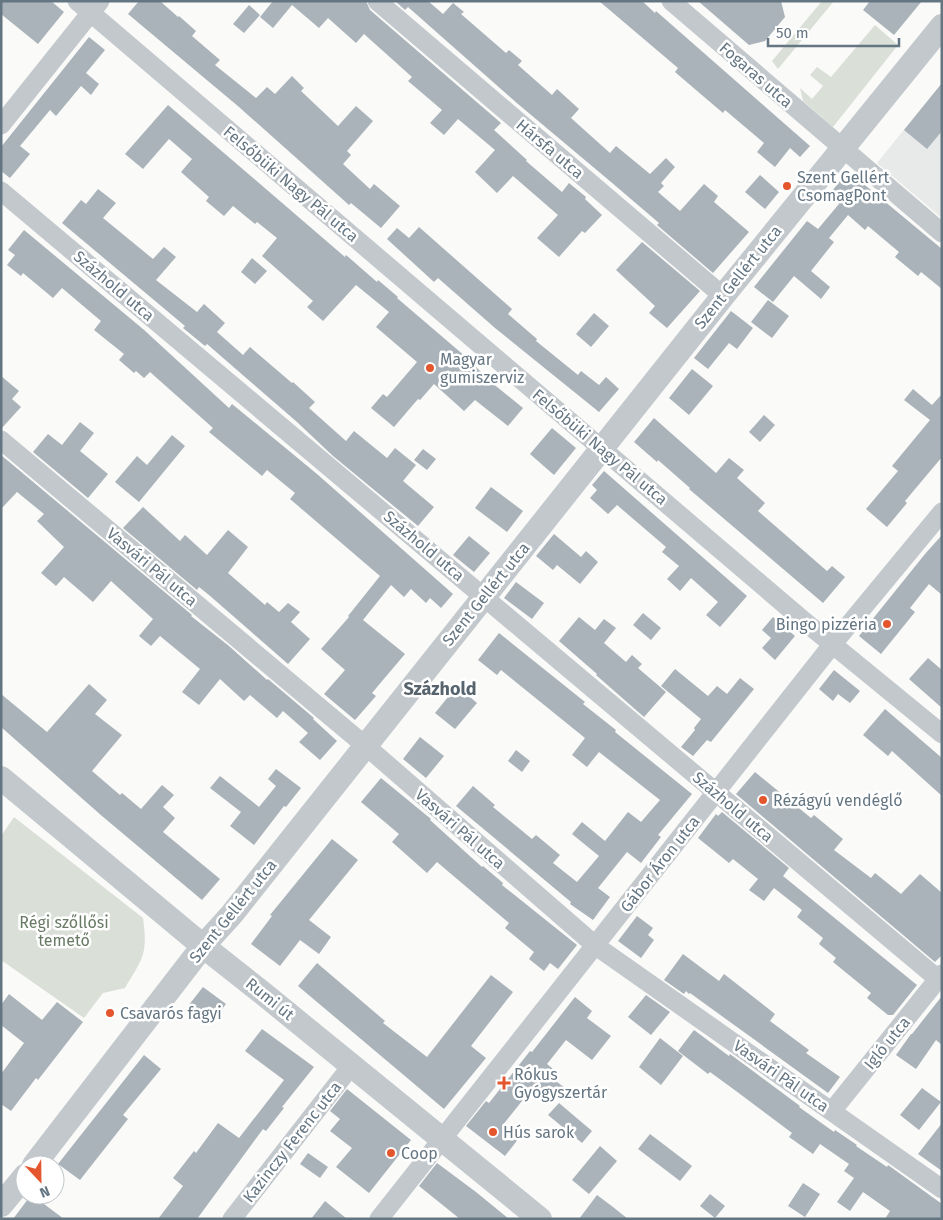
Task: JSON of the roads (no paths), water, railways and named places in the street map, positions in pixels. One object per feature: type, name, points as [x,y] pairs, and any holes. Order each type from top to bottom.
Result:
[{"type":"street","name":"Hársfa utca","points":[[377,1],[723,296]]},
{"type":"street","name":"Fogaras utca","points":[[670,1],[942,233]]},
{"type":"street","points":[[1,125],[89,5]]},
{"type":"street","name":"Felsőbüki Nagy Pál utca","points":[[89,5],[832,645],[942,734]]},
{"type":"street","name":"Szent Gellért utca","points":[[42,1155],[203,946],[232,914],[723,296],[942,26]]},
{"type":"street","name":"Százhold utca","points":[[1,191],[716,793],[940,977]]},
{"type":"street","name":"Vasvári Pál utca","points":[[1,440],[365,745],[596,946],[942,1189]]},
{"type":"street","name":"Gábor Áron utca","points":[[379,1219],[832,645],[942,512]]},
{"type":"street","name":"Rumi út","points":[[1,778],[203,946],[540,1219]]},
{"type":"street","name":"Igló utca","points":[[832,1111],[940,977]]},
{"type":"street","name":"Kazinczy Ferenc utca","points":[[232,1219],[352,1065]]},
{"type":"street","points":[[1,1205],[15,1188]]},
{"type":"place","name":"Szent Gellért CsomagPont","points":[[787,186]]},
{"type":"place","name":"Magyar gumiszerviz","points":[[430,368]]},
{"type":"place","name":"Bingo pizzéria","points":[[887,624]]},
{"type":"place","name":"Rézágyú vendéglő","points":[[763,800]]},
{"type":"place","name":"Csavarós fagyi","points":[[110,1013]]},
{"type":"place","name":"Rókus Gyógyszertár","points":[[504,1083]]},
{"type":"place","name":"Hús sarok","points":[[493,1132]]},
{"type":"place","name":"Coop","points":[[391,1153]]},
{"type":"district","name":"Százhold","points":[[440,689]]},
{"type":"park label","name":"Régi szőllősi temető","points":[[64,931]]}]
